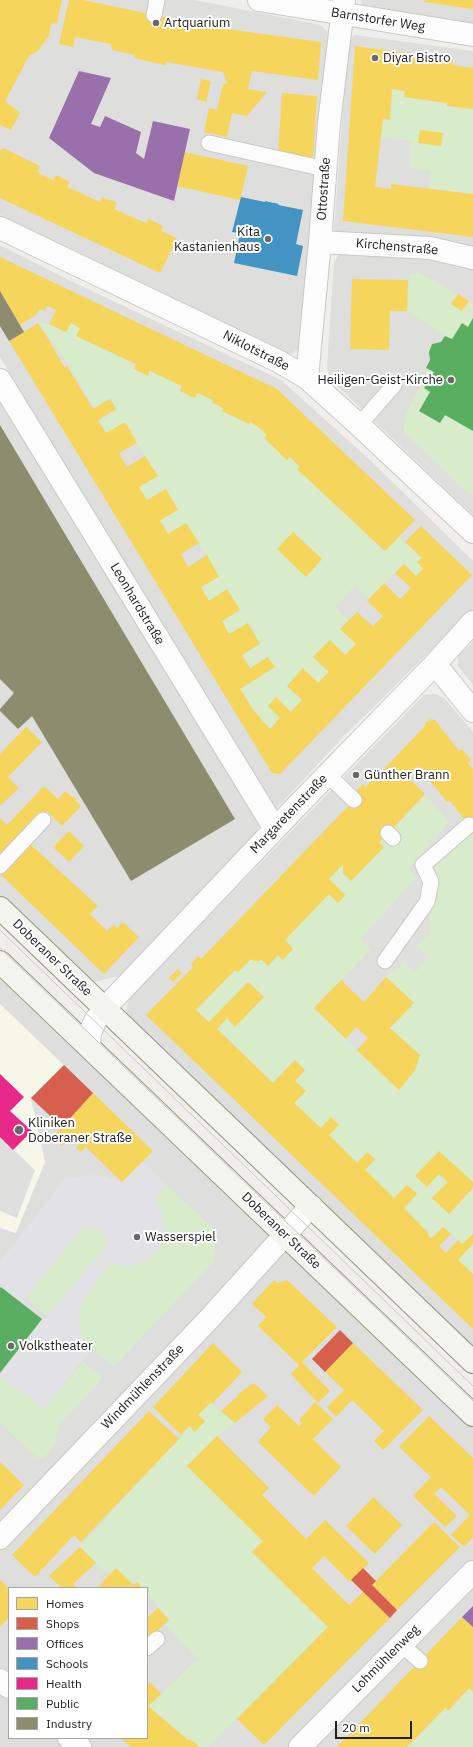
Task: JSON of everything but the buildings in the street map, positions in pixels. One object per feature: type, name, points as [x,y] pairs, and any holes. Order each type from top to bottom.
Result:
[{"type":"street","name":"Barnstorfer Weg","points":[[259,0],[343,7],[473,35]]},
{"type":"street","name":"Ottostraße","points":[[307,378],[320,242],[329,123],[343,7]]},
{"type":"street","name":"Niklotstraße","points":[[0,228],[278,361],[307,378],[473,532]]},
{"type":"street","name":"Kirchenstraße","points":[[320,242],[430,248],[473,258]]},
{"type":"street","name":"Leonhardstraße","points":[[0,380],[275,829]]},
{"type":"street","name":"Margaretenstraße","points":[[105,1008],[327,774],[435,664],[473,622]]},
{"type":"street","points":[[435,664],[473,710]]},
{"type":"street","name":"Doberaner Straße","points":[[0,908],[473,1362]]},
{"type":"street","name":"Doberaner Straße","points":[[0,962],[473,1415]]},
{"type":"street","points":[[89,1046],[90,1033],[95,1021],[105,1008]]},
{"type":"street","name":"Windmühlenstraße","points":[[0,1538],[209,1319],[311,1206]]},
{"type":"street","name":"Lohmühlenweg","points":[[300,1747],[473,1572]]},
{"type":"street","points":[[0,1680],[8,1686]]},
{"type":"street","points":[[70,1739],[80,1747]]},
{"type":"lane","points":[[154,15],[157,0]]},
{"type":"lane","points":[[209,143],[325,169]]},
{"type":"lane","points":[[359,425],[394,384]]},
{"type":"lane","points":[[327,774],[354,800]]},
{"type":"lane","points":[[0,866],[44,820]]},
{"type":"lane","points":[[385,961],[427,902],[431,882],[423,865],[469,825]]},
{"type":"lane","points":[[401,1644],[420,1661]]},
{"type":"shaded area","points":[[0,0],[195,0],[321,25],[330,35],[299,348],[292,354],[279,351],[0,215]]},
{"type":"shaded area","points":[[361,0],[473,0],[473,29],[362,7]]},
{"type":"shaded area","points":[[355,35],[473,51],[473,247],[334,232],[348,40]]},
{"type":"shaded area","points":[[0,245],[77,284],[281,380],[370,460],[473,561],[473,609],[344,736],[275,810],[0,357]]},
{"type":"shaded area","points":[[349,252],[454,263],[473,269],[473,515],[329,378],[327,366],[334,262],[340,253]]},
{"type":"shaded area","points":[[0,390],[260,823],[256,833],[119,976],[94,982],[81,978],[0,901]]},
{"type":"shaded area","points":[[0,397],[255,822],[142,937],[104,901],[130,882],[241,817],[0,422]]},
{"type":"shaded area","points":[[473,642],[473,685],[458,666],[458,656]]},
{"type":"shaded area","points":[[436,694],[444,698],[473,732],[473,1363],[128,1019],[126,1011],[129,998],[424,695]]},
{"type":"shaded area","points":[[416,878],[437,895],[428,920],[430,933],[416,946],[429,957],[415,972],[403,961],[395,969],[361,939]]},
{"type":"shaded area","points":[[0,972],[473,1424],[473,1747],[0,1747]]},
{"type":"shaded area","name":"Kliniken Doberaner Straße","points":[[0,1004],[64,1065],[31,1098],[45,1162],[16,1233],[0,1228]]},
{"type":"shaded area","points":[[0,1137],[35,1170],[17,1218],[0,1211]]},
{"type":"shaded area","points":[[143,1161],[167,1185],[155,1200],[162,1212],[165,1230],[160,1248],[146,1261],[128,1266],[110,1263],[86,1295],[80,1310],[79,1326],[84,1342],[92,1349],[44,1409],[0,1376],[0,1373],[42,1319],[47,1316],[105,1248],[106,1238],[100,1230],[91,1227],[82,1228],[22,1303],[1,1287],[0,1288],[0,1261],[65,1179],[86,1175],[105,1176],[122,1182]]},
{"type":"shaded area","points":[[237,1719],[264,1745],[262,1747],[209,1747]]},
{"type":"green space","points":[[392,89],[405,91],[404,97],[447,103],[447,106],[473,109],[473,194],[429,189],[431,171],[410,167],[411,141],[381,138],[383,119],[390,119]]},
{"type":"green space","points":[[418,272],[473,304],[473,495],[462,488],[403,431],[407,411],[424,380],[426,368],[430,360],[429,352],[432,344],[441,342],[445,336],[407,311],[409,276]]},
{"type":"green space","points":[[38,323],[49,324],[66,332],[71,323],[80,328],[76,336],[136,364],[134,369],[148,376],[150,371],[182,386],[180,391],[194,398],[197,393],[213,400],[212,403],[223,408],[222,411],[249,424],[250,422],[257,426],[300,467],[297,469],[385,551],[399,537],[422,558],[417,562],[423,569],[416,576],[404,564],[369,599],[355,586],[336,607],[349,620],[356,644],[345,655],[330,640],[313,657],[329,672],[318,683],[303,669],[287,686],[302,700],[291,712],[276,698],[268,706],[280,718],[270,729],[254,711],[240,689],[274,667],[268,657],[250,668],[242,655],[260,643],[248,623],[229,634],[222,621],[240,610],[227,589],[209,601],[201,587],[219,576],[186,523],[168,534],[160,520],[178,509],[166,489],[147,500],[139,487],[157,476],[125,422],[106,433],[100,421],[117,410],[111,398],[94,408],[68,364]]},
{"type":"green space","points":[[425,794],[449,822],[409,869],[416,878],[361,939],[372,949],[314,1008],[399,1090],[415,1070],[420,1055],[390,1028],[414,1003],[386,977],[403,961],[429,957],[416,946],[430,933],[428,920],[437,895],[434,868],[473,831],[473,1234],[462,1244],[443,1227],[431,1239],[428,1235],[429,1233],[404,1208],[417,1194],[407,1185],[394,1198],[365,1170],[375,1159],[357,1163],[294,1103],[306,1091],[295,1081],[305,1070],[295,1060],[273,1083],[217,1029],[227,1018],[235,1026],[264,997],[248,982],[209,1022],[196,1010],[235,970],[238,972],[251,959],[254,961],[259,961],[261,959],[268,966],[278,955],[283,960],[293,949],[285,940],[328,894],[337,903],[345,896],[329,879],[343,864],[343,873],[351,881],[383,847],[379,843]]},
{"type":"green space","points":[[167,1185],[213,1228],[215,1241],[213,1262],[114,1367],[84,1342],[79,1326],[80,1310],[86,1295],[110,1263],[128,1266],[146,1261],[160,1248],[162,1212],[155,1200]]},
{"type":"green space","points":[[91,1227],[100,1230],[106,1238],[106,1248],[47,1316],[26,1298],[82,1228]]},
{"type":"green space","points":[[473,1244],[473,1274],[458,1260]]},
{"type":"green space","points":[[83,1362],[103,1378],[58,1426],[55,1445],[44,1458],[36,1457],[0,1423],[0,1376],[44,1409]]},
{"type":"green space","points":[[211,1402],[235,1423],[217,1436],[187,1466],[263,1541],[252,1552],[328,1627],[209,1747],[199,1747],[190,1739],[188,1740],[148,1706],[197,1659],[165,1624],[169,1620],[148,1595],[148,1587],[141,1587],[138,1582],[131,1583],[116,1568],[109,1576],[80,1547],[126,1495],[179,1439],[189,1426],[195,1432],[205,1421],[198,1415]]},
{"type":"green space","points":[[469,1688],[473,1692],[473,1747],[407,1747],[445,1708],[448,1710]]},
{"type":"tram line","points":[[0,930],[473,1386]]},
{"type":"tram line","points":[[0,948],[473,1401]]},
{"type":"place","name":"Artquarium","points":[[156,23]]},
{"type":"place","name":"Diyar Bistro","points":[[375,58]]},
{"type":"place","name":"Kita Kastanienhaus","points":[[268,239]]},
{"type":"place","name":"Heiligen-Geist-Kirche","points":[[451,380]]},
{"type":"place","name":"Günther Brann","points":[[356,775]]},
{"type":"place","name":"Kliniken Doberaner Straße","points":[[19,1130]]},
{"type":"place","name":"Wasserspiel","points":[[137,1237]]},
{"type":"place","name":"Volkstheater","points":[[11,1346]]}]
